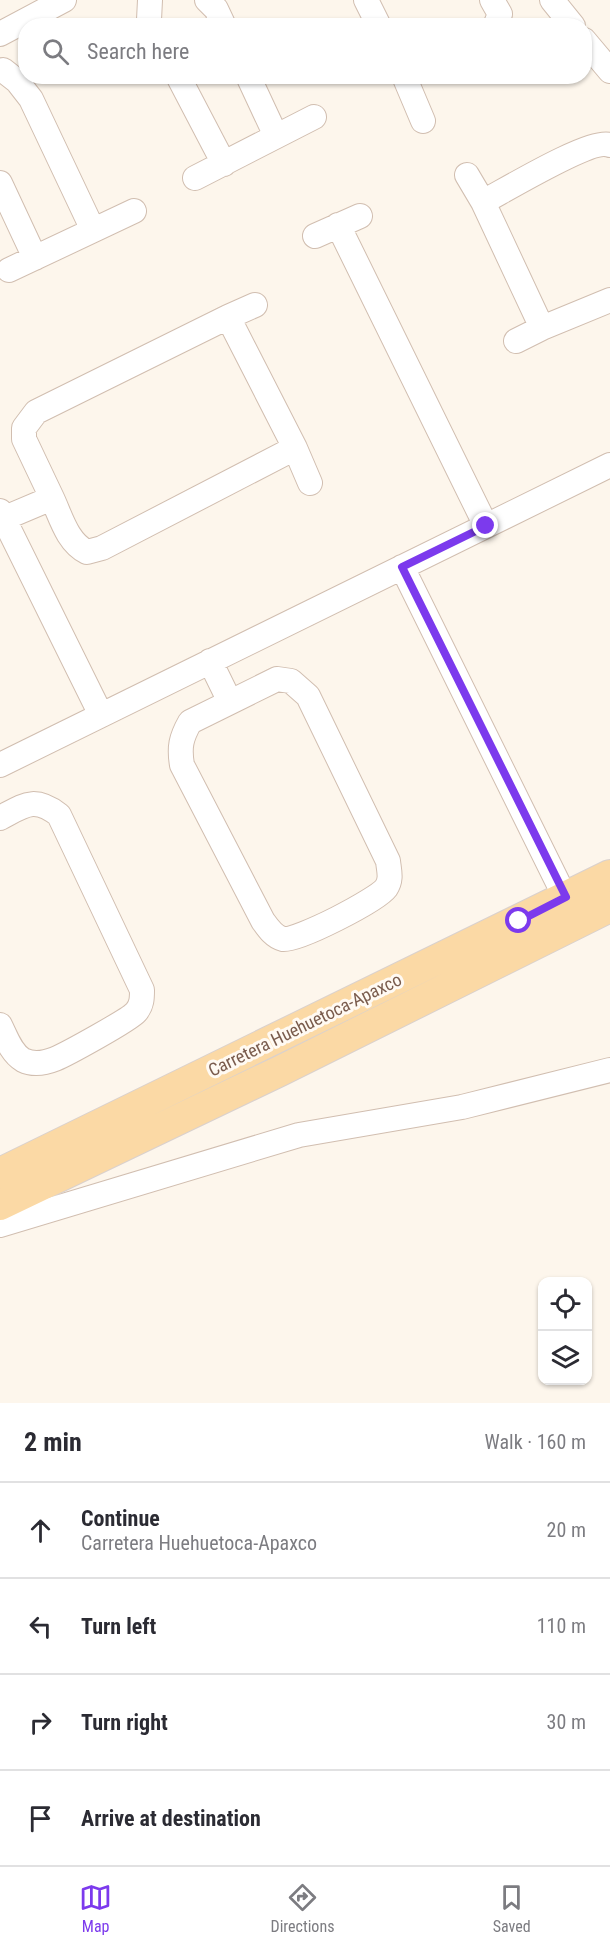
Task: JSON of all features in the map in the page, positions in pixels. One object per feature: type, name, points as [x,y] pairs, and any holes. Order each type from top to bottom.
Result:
[{"type":"main road","name":"Carretera Huehuetoca-Apaxco","points":[[0,1173],[610,875]]},
{"type":"main road","name":"Carretera Huehuetoca-Apaxco","points":[[0,1205],[280,1071],[610,907]]},
{"type":"street","points":[[30,18],[64,0]]},
{"type":"street","points":[[149,18],[150,0]]},
{"type":"street","points":[[207,0],[216,9],[220,18]]},
{"type":"street","points":[[366,0],[375,18]]},
{"type":"street","points":[[492,0],[500,14],[498,18]]},
{"type":"street","points":[[552,0],[567,18]]},
{"type":"street","points":[[0,34],[18,24]]},
{"type":"street","points":[[592,49],[610,71]]},
{"type":"street","points":[[0,71],[3,70],[18,82]]},
{"type":"street","points":[[19,84],[31,99],[93,230]]},
{"type":"street","points":[[182,84],[224,164]]},
{"type":"street","points":[[252,84],[276,136]]},
{"type":"street","points":[[407,84],[423,121]]},
{"type":"street","points":[[195,178],[314,117]]},
{"type":"street","points":[[483,202],[584,149],[605,143],[610,145]]},
{"type":"street","points":[[467,175],[483,202],[542,328]]},
{"type":"street","points":[[0,183],[35,258]]},
{"type":"street","points":[[9,270],[134,212]]},
{"type":"street","points":[[315,236],[349,221],[486,526]]},
{"type":"street","points":[[516,341],[610,300]]},
{"type":"street","points":[[255,305],[36,412],[24,428],[24,439],[69,536],[77,548],[87,552],[102,548],[295,448]]},
{"type":"street","points":[[228,317],[295,448],[310,483]]},
{"type":"street","points":[[0,765],[610,465]]},
{"type":"street","points":[[52,498],[1,517],[100,715]]},
{"type":"street","points":[[402,567],[566,897]]},
{"type":"street","points":[[210,661],[231,702]]},
{"type":"street","points":[[277,679],[291,681],[299,686],[308,696],[387,861],[390,878],[379,894],[299,936],[283,939],[271,933],[182,765],[179,748],[190,723],[231,702],[277,679]]},
{"type":"street","points":[[0,818],[24,806],[38,803],[59,815],[142,990],[142,1002],[136,1013],[54,1060],[37,1064],[23,1060],[13,1050],[0,1025]]},
{"type":"street","points":[[0,1225],[299,1135],[462,1107],[610,1070]]},
{"type":"route","points":[[486,526],[402,567],[566,897],[519,921]]}]
